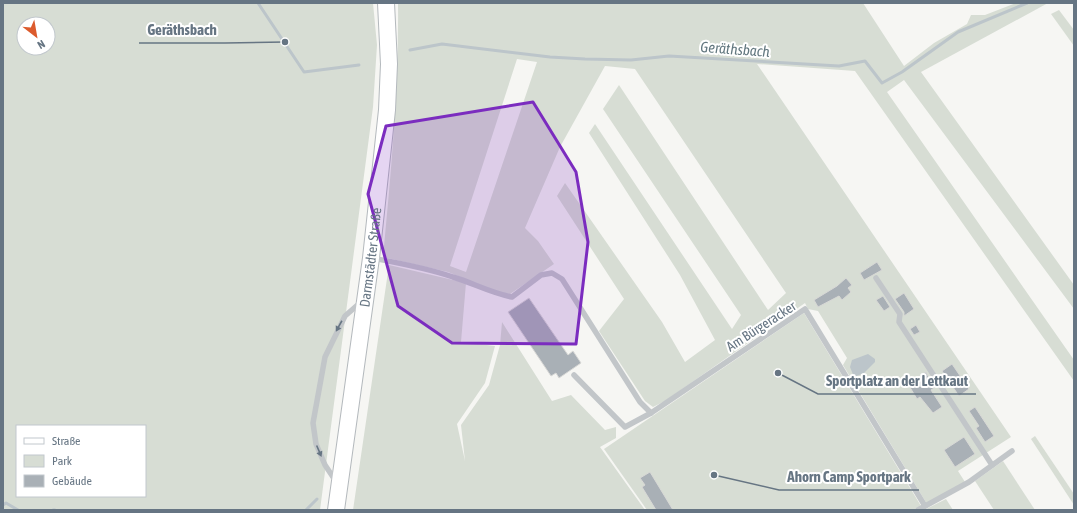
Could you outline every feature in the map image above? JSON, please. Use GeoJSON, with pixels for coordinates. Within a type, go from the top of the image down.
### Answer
{"type":"FeatureCollection","features":[{"type":"Feature","properties":{"kind":"main road","name":"Darmstädter Straße"},"geometry":{"type":"LineString","coordinates":[[336,510],[371,258],[387,110],[389,64],[386,3]]}},
{"type":"Feature","properties":{"kind":"lane"},"geometry":{"type":"LineString","coordinates":[[371,258],[445,274],[497,294],[512,296],[541,275],[552,274],[562,280],[640,402],[651,413],[625,427],[574,375]]}},
{"type":"Feature","properties":{"kind":"lane"},"geometry":{"type":"LineString","coordinates":[[876,278],[900,314],[898,322],[992,465]]}},
{"type":"Feature","properties":{"kind":"lane"},"geometry":{"type":"LineString","coordinates":[[339,487],[325,465],[316,444],[313,423],[324,357],[345,316],[365,298]]}},
{"type":"Feature","properties":{"kind":"lane","name":"Am Bürgeracker"},"geometry":{"type":"LineString","coordinates":[[651,413],[805,309],[925,506]]}},
{"type":"Feature","properties":{"kind":"lane"},"geometry":{"type":"LineString","coordinates":[[918,510],[969,482],[1012,451]]}},
{"type":"Feature","properties":{"kind":"highlighted area"},"geometry":{"type":"Polygon","coordinates":[[[533,102],[576,172],[588,242],[576,344],[452,343],[398,306],[368,194],[386,126],[533,102]]]}},
{"type":"Feature","properties":{"kind":"green space"},"geometry":{"type":"Polygon","coordinates":[[[3,3],[373,3],[377,45],[373,107],[320,510],[3,510],[3,3]]]}},
{"type":"Feature","properties":{"kind":"green space"},"geometry":{"type":"Polygon","coordinates":[[[398,3],[863,3],[904,66],[934,43],[967,24],[971,15],[985,15],[1016,3],[1048,3],[921,72],[1074,285],[1074,309],[904,80],[887,92],[1074,360],[1074,381],[855,71],[757,64],[1011,437],[958,471],[965,482],[927,504],[843,365],[847,358],[818,311],[808,309],[805,303],[665,401],[653,407],[645,401],[599,331],[624,299],[557,196],[565,183],[662,322],[685,362],[715,340],[680,275],[589,133],[595,124],[732,329],[741,315],[603,109],[619,85],[768,310],[786,293],[635,69],[605,66],[560,147],[525,228],[538,241],[554,264],[510,294],[498,292],[448,272],[383,257],[394,130],[398,3]],[[517,59],[450,266],[466,272],[537,62],[517,59]]]}},
{"type":"Feature","properties":{"kind":"green space"},"geometry":{"type":"Polygon","coordinates":[[[1059,10],[1074,30],[1074,46],[1051,14],[1059,10]]]}},
{"type":"Feature","properties":{"kind":"green space"},"geometry":{"type":"Polygon","coordinates":[[[389,265],[466,283],[461,342],[495,346],[485,383],[457,424],[465,461],[461,425],[489,385],[500,345],[502,322],[552,401],[571,395],[605,430],[616,427],[616,438],[600,447],[645,510],[353,510],[389,265]]]}},
{"type":"Feature","properties":{"kind":"green space"},"geometry":{"type":"Polygon","coordinates":[[[804,313],[921,506],[913,510],[647,510],[604,449],[804,313]]]}},
{"type":"Feature","properties":{"kind":"green space"},"geometry":{"type":"Polygon","coordinates":[[[1035,436],[1074,494],[1074,505],[1031,439],[1035,436]]]}},
{"type":"Feature","properties":{"kind":"green space"},"geometry":{"type":"Polygon","coordinates":[[[1003,461],[1035,510],[994,510],[975,481],[1003,461]]]}},
{"type":"Feature","properties":{"kind":"green space"},"geometry":{"type":"Polygon","coordinates":[[[946,499],[953,510],[924,510],[946,499]]]}},
{"type":"Feature","properties":{"kind":"shaded area"},"geometry":{"type":"Polygon","coordinates":[[[868,354],[875,359],[875,362],[864,373],[854,377],[850,367],[852,360],[868,354]]]}},
{"type":"Feature","properties":{"kind":"building"},"geometry":{"type":"Polygon","coordinates":[[[877,262],[882,270],[864,280],[860,273],[877,262]]]}},
{"type":"Feature","properties":{"kind":"building"},"geometry":{"type":"Polygon","coordinates":[[[846,278],[852,285],[848,288],[851,292],[842,300],[839,296],[818,307],[814,300],[837,286],[846,278]]]}},
{"type":"Feature","properties":{"kind":"building"},"geometry":{"type":"Polygon","coordinates":[[[904,293],[914,309],[904,316],[904,312],[895,299],[904,293]]]}},
{"type":"Feature","properties":{"kind":"building"},"geometry":{"type":"Polygon","coordinates":[[[883,296],[890,307],[884,311],[876,300],[883,296]]]}},
{"type":"Feature","properties":{"kind":"building"},"geometry":{"type":"Polygon","coordinates":[[[529,298],[568,355],[573,351],[581,363],[559,378],[556,373],[551,376],[508,312],[529,298]]]}},
{"type":"Feature","properties":{"kind":"building"},"geometry":{"type":"Polygon","coordinates":[[[916,325],[920,332],[914,335],[910,329],[916,325]]]}},
{"type":"Feature","properties":{"kind":"building"},"geometry":{"type":"Polygon","coordinates":[[[952,364],[969,389],[959,396],[942,371],[952,364]]]}},
{"type":"Feature","properties":{"kind":"building"},"geometry":{"type":"Polygon","coordinates":[[[926,372],[934,388],[931,390],[942,407],[933,413],[920,397],[917,399],[908,384],[926,372]]]}},
{"type":"Feature","properties":{"kind":"building"},"geometry":{"type":"Polygon","coordinates":[[[975,407],[994,436],[985,442],[976,428],[979,426],[969,411],[975,407]]]}},
{"type":"Feature","properties":{"kind":"building"},"geometry":{"type":"Polygon","coordinates":[[[964,437],[975,454],[955,467],[944,450],[964,437]]]}},
{"type":"Feature","properties":{"kind":"building"},"geometry":{"type":"Polygon","coordinates":[[[650,472],[673,510],[656,510],[642,487],[645,485],[640,478],[650,472]]]}},
{"type":"Feature","properties":{"kind":"waterway","name":"Geräthsbach"},"geometry":{"type":"LineString","coordinates":[[258,3],[304,72],[359,65]]}},
{"type":"Feature","properties":{"kind":"waterway","name":"Geräthsbach"},"geometry":{"type":"LineString","coordinates":[[410,50],[442,44],[550,57],[585,59],[631,60],[669,56],[839,66],[865,61],[882,83],[902,72],[958,32],[1027,3]]}},
{"type":"Feature","properties":{"kind":"waterway"},"geometry":{"type":"LineString","coordinates":[[306,510],[317,499]]}},
{"type":"Feature","properties":{"kind":"waterway"},"geometry":{"type":"LineString","coordinates":[[3,505],[6,503],[18,510]]}},
{"type":"Feature","properties":{"kind":"place","name":"Geräthsbach"},"geometry":{"type":"Point","coordinates":[285,42]}},
{"type":"Feature","properties":{"kind":"place","name":"Sportplatz an der Lettkaut"},"geometry":{"type":"Point","coordinates":[778,373]}},
{"type":"Feature","properties":{"kind":"place","name":"Ahorn Camp Sportpark"},"geometry":{"type":"Point","coordinates":[714,475]}}]}
